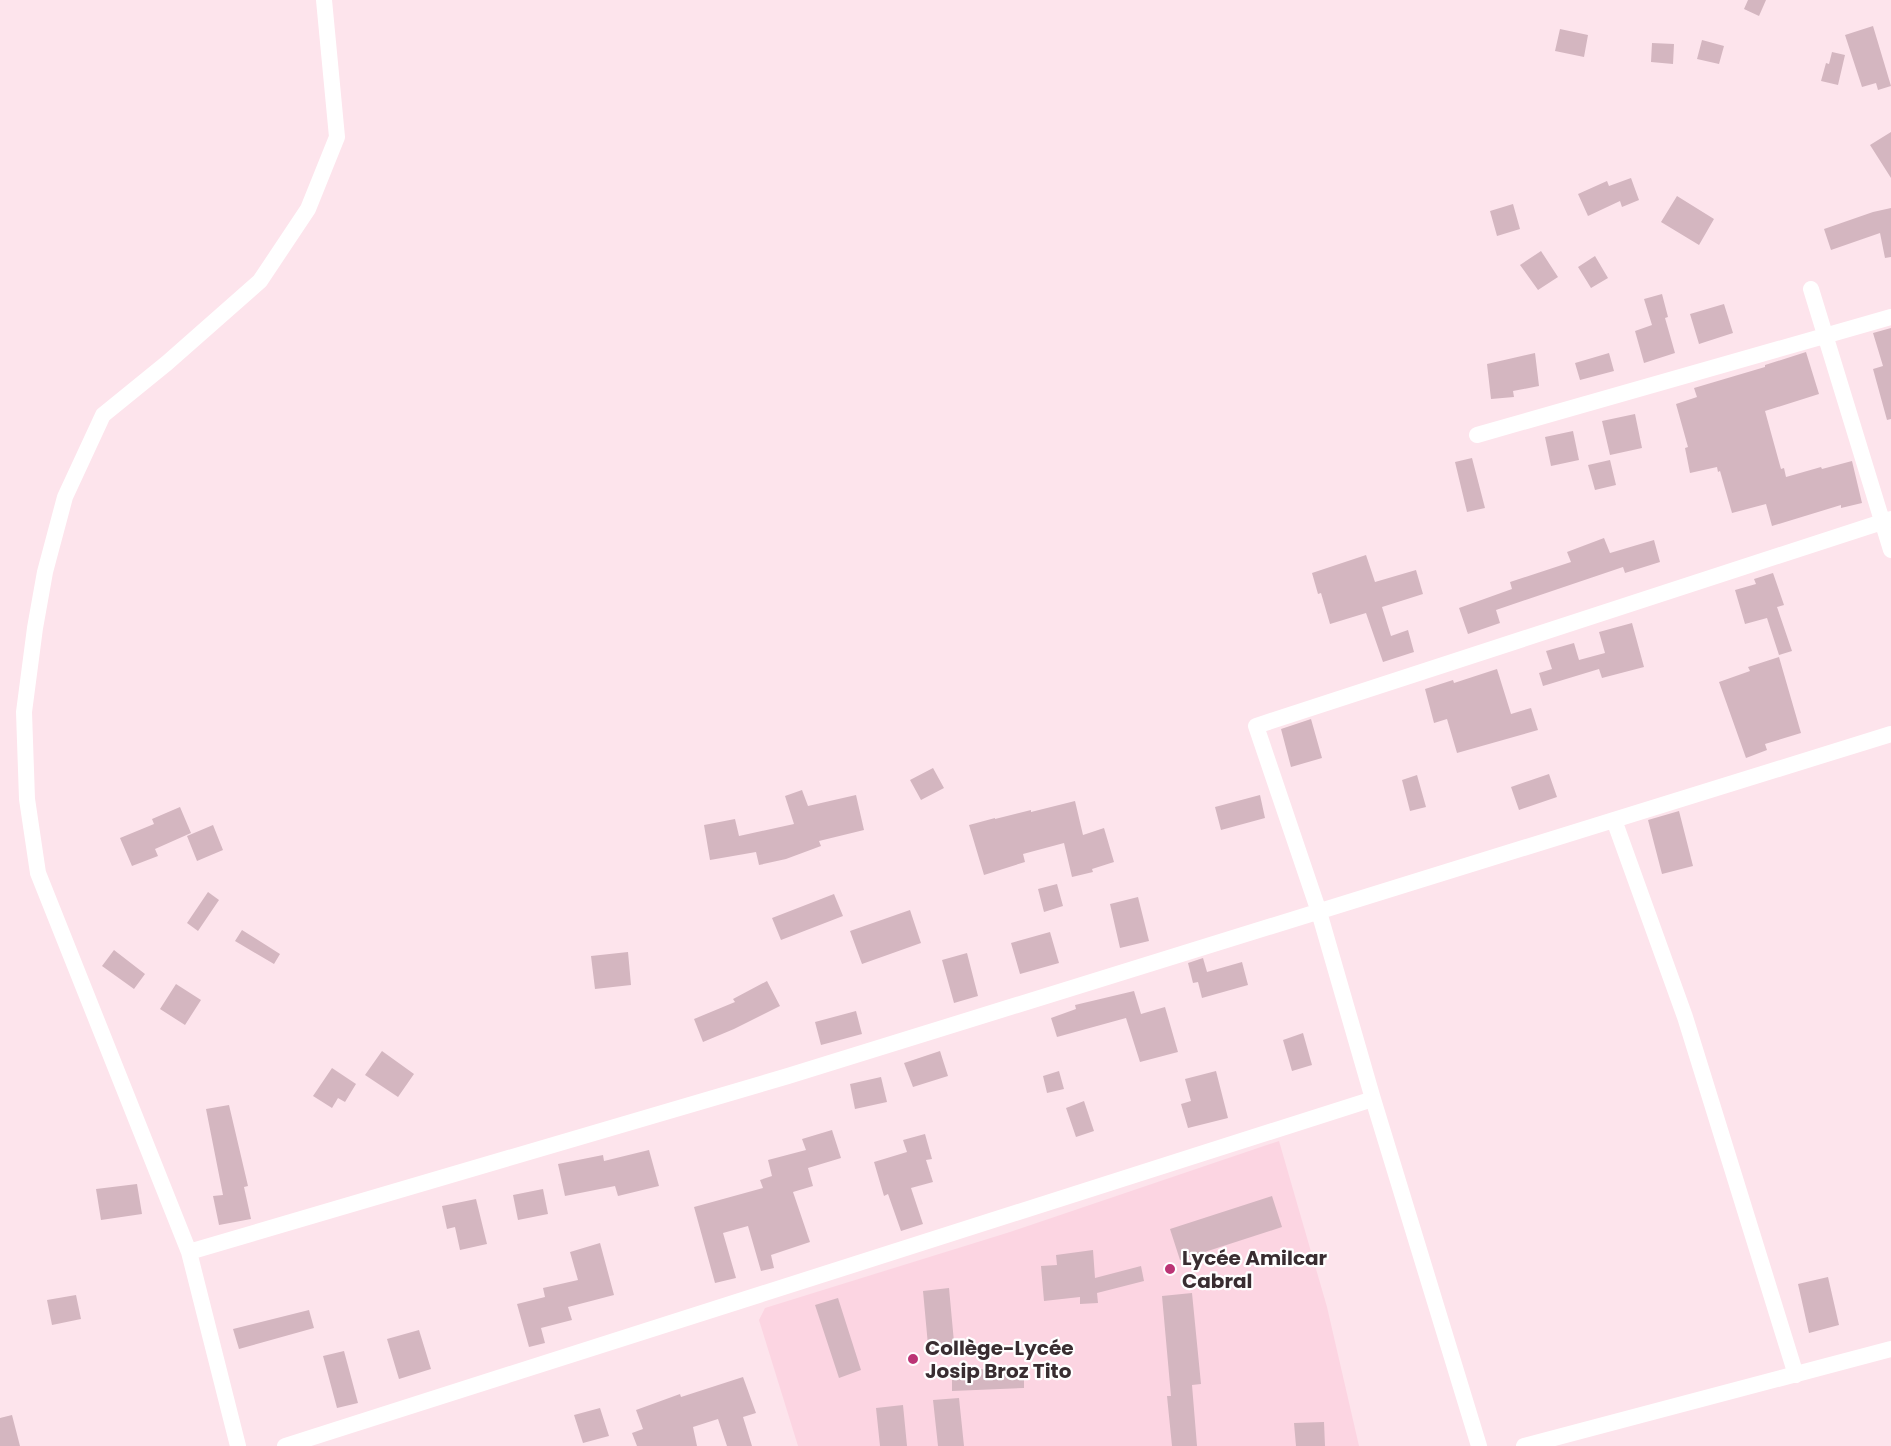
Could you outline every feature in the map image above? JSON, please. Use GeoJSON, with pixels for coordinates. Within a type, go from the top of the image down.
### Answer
{"type":"FeatureCollection","features":[{"type":"Feature","properties":{"kind":"street"},"geometry":{"type":"LineString","coordinates":[[237,1446],[189,1252],[38,873],[27,799],[24,712],[45,572],[65,497],[103,416],[260,281],[309,209],[337,137],[324,0]]}},
{"type":"Feature","properties":{"kind":"street"},"geometry":{"type":"LineString","coordinates":[[1811,289],[1886,520],[1891,550]]}},
{"type":"Feature","properties":{"kind":"street"},"geometry":{"type":"LineString","coordinates":[[1477,435],[1891,317]]}},
{"type":"Feature","properties":{"kind":"street"},"geometry":{"type":"LineString","coordinates":[[1479,1446],[1318,912],[1256,726],[1886,520]]}},
{"type":"Feature","properties":{"kind":"street"},"geometry":{"type":"LineString","coordinates":[[189,1252],[788,1076],[1891,734]]}},
{"type":"Feature","properties":{"kind":"street"},"geometry":{"type":"LineString","coordinates":[[1614,820],[1685,1017],[1796,1375]]}},
{"type":"Feature","properties":{"kind":"street"},"geometry":{"type":"LineString","coordinates":[[285,1446],[1373,1099]]}},
{"type":"Feature","properties":{"kind":"street"},"geometry":{"type":"LineString","coordinates":[[1524,1446],[1891,1349]]}},
{"type":"Feature","properties":{"kind":"shaded area"},"geometry":{"type":"Polygon","coordinates":[[[1279,1141],[1327,1307],[1359,1446],[798,1446],[759,1320],[765,1308],[1010,1232],[1279,1141]]]}},
{"type":"Feature","properties":{"kind":"building"},"geometry":{"type":"Polygon","coordinates":[[[1748,0],[1766,0],[1759,16],[1744,9],[1748,0]]]}},
{"type":"Feature","properties":{"kind":"building"},"geometry":{"type":"Polygon","coordinates":[[[1873,26],[1891,86],[1878,90],[1876,83],[1862,87],[1845,35],[1873,26]]]}},
{"type":"Feature","properties":{"kind":"building"},"geometry":{"type":"Polygon","coordinates":[[[1560,29],[1588,35],[1584,57],[1555,51],[1560,29]]]}},
{"type":"Feature","properties":{"kind":"building"},"geometry":{"type":"Polygon","coordinates":[[[1702,40],[1724,46],[1719,64],[1697,59],[1702,40]]]}},
{"type":"Feature","properties":{"kind":"building"},"geometry":{"type":"Polygon","coordinates":[[[1652,43],[1674,44],[1673,64],[1651,62],[1652,43]]]}},
{"type":"Feature","properties":{"kind":"building"},"geometry":{"type":"Polygon","coordinates":[[[1832,52],[1845,55],[1838,85],[1821,81],[1832,52]]]}},
{"type":"Feature","properties":{"kind":"building"},"geometry":{"type":"Polygon","coordinates":[[[1891,132],[1891,178],[1870,145],[1891,132]]]}},
{"type":"Feature","properties":{"kind":"building"},"geometry":{"type":"Polygon","coordinates":[[[1631,178],[1639,200],[1622,207],[1620,201],[1588,216],[1578,194],[1607,181],[1609,186],[1631,178]]]}},
{"type":"Feature","properties":{"kind":"building"},"geometry":{"type":"Polygon","coordinates":[[[1677,196],[1714,219],[1699,245],[1661,222],[1677,196]]]}},
{"type":"Feature","properties":{"kind":"building"},"geometry":{"type":"Polygon","coordinates":[[[1513,204],[1520,229],[1497,236],[1490,211],[1513,204]]]}},
{"type":"Feature","properties":{"kind":"building"},"geometry":{"type":"Polygon","coordinates":[[[1891,208],[1891,257],[1885,258],[1880,233],[1831,250],[1824,229],[1891,208]]]}},
{"type":"Feature","properties":{"kind":"building"},"geometry":{"type":"Polygon","coordinates":[[[1541,251],[1558,277],[1538,290],[1520,265],[1541,251]]]}},
{"type":"Feature","properties":{"kind":"building"},"geometry":{"type":"Polygon","coordinates":[[[1595,256],[1608,278],[1591,288],[1578,267],[1595,256]]]}},
{"type":"Feature","properties":{"kind":"building"},"geometry":{"type":"Polygon","coordinates":[[[1662,294],[1668,317],[1665,318],[1675,353],[1644,363],[1635,331],[1652,325],[1644,299],[1662,294]]]}},
{"type":"Feature","properties":{"kind":"building"},"geometry":{"type":"Polygon","coordinates":[[[1724,304],[1733,333],[1699,344],[1690,314],[1724,304]]]}},
{"type":"Feature","properties":{"kind":"building"},"geometry":{"type":"Polygon","coordinates":[[[1891,328],[1891,419],[1887,420],[1873,369],[1883,366],[1873,333],[1891,328]]]}},
{"type":"Feature","properties":{"kind":"building"},"geometry":{"type":"Polygon","coordinates":[[[1806,352],[1819,394],[1765,411],[1781,469],[1784,468],[1786,477],[1852,461],[1862,503],[1841,508],[1841,505],[1772,526],[1766,504],[1732,513],[1717,467],[1690,473],[1685,448],[1688,447],[1676,404],[1697,397],[1694,388],[1806,352]]]}},
{"type":"Feature","properties":{"kind":"building"},"geometry":{"type":"Polygon","coordinates":[[[1535,353],[1539,386],[1513,391],[1514,397],[1491,399],[1487,364],[1535,353]]]}},
{"type":"Feature","properties":{"kind":"building"},"geometry":{"type":"Polygon","coordinates":[[[1609,353],[1614,371],[1580,380],[1575,363],[1609,353]]]}},
{"type":"Feature","properties":{"kind":"building"},"geometry":{"type":"Polygon","coordinates":[[[1635,414],[1642,448],[1610,455],[1602,421],[1635,414]]]}},
{"type":"Feature","properties":{"kind":"building"},"geometry":{"type":"Polygon","coordinates":[[[1573,431],[1579,460],[1551,466],[1545,437],[1573,431]]]}},
{"type":"Feature","properties":{"kind":"building"},"geometry":{"type":"Polygon","coordinates":[[[1472,458],[1485,508],[1467,512],[1455,462],[1472,458]]]}},
{"type":"Feature","properties":{"kind":"building"},"geometry":{"type":"Polygon","coordinates":[[[1610,460],[1616,485],[1595,490],[1588,465],[1610,460]]]}},
{"type":"Feature","properties":{"kind":"building"},"geometry":{"type":"Polygon","coordinates":[[[1604,538],[1610,553],[1654,540],[1660,562],[1625,573],[1623,567],[1496,610],[1500,623],[1468,634],[1459,608],[1512,589],[1510,582],[1571,562],[1567,552],[1604,538]]]}},
{"type":"Feature","properties":{"kind":"building"},"geometry":{"type":"Polygon","coordinates":[[[1366,555],[1375,582],[1416,570],[1423,594],[1382,607],[1391,636],[1408,630],[1414,652],[1383,662],[1366,613],[1330,624],[1321,593],[1318,594],[1312,573],[1366,555]]]}},
{"type":"Feature","properties":{"kind":"building"},"geometry":{"type":"Polygon","coordinates":[[[1773,573],[1784,605],[1777,607],[1792,651],[1779,655],[1767,618],[1745,624],[1735,590],[1756,584],[1754,579],[1773,573]]]}},
{"type":"Feature","properties":{"kind":"building"},"geometry":{"type":"Polygon","coordinates":[[[1632,623],[1644,667],[1602,678],[1599,669],[1543,686],[1539,673],[1552,669],[1546,651],[1574,643],[1579,660],[1605,653],[1599,632],[1632,623]]]}},
{"type":"Feature","properties":{"kind":"building"},"geometry":{"type":"Polygon","coordinates":[[[1779,657],[1801,733],[1765,744],[1767,750],[1746,758],[1719,682],[1750,671],[1748,667],[1779,657]]]}},
{"type":"Feature","properties":{"kind":"building"},"geometry":{"type":"Polygon","coordinates":[[[1497,669],[1511,714],[1531,708],[1538,730],[1457,753],[1447,719],[1434,723],[1425,689],[1453,680],[1454,683],[1497,669]]]}},
{"type":"Feature","properties":{"kind":"building"},"geometry":{"type":"Polygon","coordinates":[[[1311,719],[1322,758],[1291,767],[1281,729],[1311,719]]]}},
{"type":"Feature","properties":{"kind":"building"},"geometry":{"type":"Polygon","coordinates":[[[933,768],[944,788],[921,800],[910,780],[933,768]]]}},
{"type":"Feature","properties":{"kind":"building"},"geometry":{"type":"Polygon","coordinates":[[[1549,774],[1557,797],[1519,810],[1511,787],[1549,774]]]}},
{"type":"Feature","properties":{"kind":"building"},"geometry":{"type":"Polygon","coordinates":[[[1417,775],[1426,807],[1410,811],[1402,780],[1417,775]]]}},
{"type":"Feature","properties":{"kind":"building"},"geometry":{"type":"Polygon","coordinates":[[[802,790],[808,806],[856,795],[864,830],[819,841],[821,846],[786,859],[759,865],[756,852],[710,860],[704,825],[735,819],[739,836],[794,824],[785,796],[802,790]]]}},
{"type":"Feature","properties":{"kind":"building"},"geometry":{"type":"Polygon","coordinates":[[[1260,795],[1265,818],[1221,830],[1215,807],[1260,795]]]}},
{"type":"Feature","properties":{"kind":"building"},"geometry":{"type":"Polygon","coordinates":[[[1075,801],[1083,835],[1104,828],[1114,862],[1092,869],[1093,872],[1072,877],[1064,843],[1023,854],[1025,862],[984,875],[969,825],[1075,801]]]}},
{"type":"Feature","properties":{"kind":"building"},"geometry":{"type":"Polygon","coordinates":[[[180,807],[191,833],[155,849],[158,856],[132,866],[120,838],[154,824],[152,819],[180,807]]]}},
{"type":"Feature","properties":{"kind":"building"},"geometry":{"type":"Polygon","coordinates":[[[1679,811],[1693,866],[1662,874],[1648,820],[1679,811]]]}},
{"type":"Feature","properties":{"kind":"building"},"geometry":{"type":"Polygon","coordinates":[[[213,825],[223,850],[197,861],[187,836],[213,825]]]}},
{"type":"Feature","properties":{"kind":"building"},"geometry":{"type":"Polygon","coordinates":[[[1057,884],[1063,906],[1044,912],[1038,889],[1057,884]]]}},
{"type":"Feature","properties":{"kind":"building"},"geometry":{"type":"Polygon","coordinates":[[[208,892],[219,900],[198,931],[187,923],[208,892]]]}},
{"type":"Feature","properties":{"kind":"building"},"geometry":{"type":"Polygon","coordinates":[[[834,894],[843,916],[781,940],[772,918],[834,894]]]}},
{"type":"Feature","properties":{"kind":"building"},"geometry":{"type":"Polygon","coordinates":[[[1138,897],[1149,941],[1120,948],[1110,904],[1138,897]]]}},
{"type":"Feature","properties":{"kind":"building"},"geometry":{"type":"Polygon","coordinates":[[[910,910],[921,943],[862,964],[850,931],[910,910]]]}},
{"type":"Feature","properties":{"kind":"building"},"geometry":{"type":"Polygon","coordinates":[[[242,930],[280,954],[274,964],[235,941],[242,930]]]}},
{"type":"Feature","properties":{"kind":"building"},"geometry":{"type":"Polygon","coordinates":[[[1050,932],[1059,963],[1020,974],[1011,943],[1050,932]]]}},
{"type":"Feature","properties":{"kind":"building"},"geometry":{"type":"Polygon","coordinates":[[[114,950],[145,974],[134,989],[102,966],[114,950]]]}},
{"type":"Feature","properties":{"kind":"building"},"geometry":{"type":"Polygon","coordinates":[[[628,952],[631,985],[595,989],[591,956],[628,952]]]}},
{"type":"Feature","properties":{"kind":"building"},"geometry":{"type":"Polygon","coordinates":[[[967,953],[978,996],[954,1003],[942,960],[967,953]]]}},
{"type":"Feature","properties":{"kind":"building"},"geometry":{"type":"Polygon","coordinates":[[[1203,958],[1207,972],[1242,962],[1248,985],[1202,998],[1198,982],[1193,983],[1188,963],[1203,958]]]}},
{"type":"Feature","properties":{"kind":"building"},"geometry":{"type":"Polygon","coordinates":[[[767,981],[780,1006],[703,1042],[694,1019],[735,1002],[733,999],[767,981]]]}},
{"type":"Feature","properties":{"kind":"building"},"geometry":{"type":"Polygon","coordinates":[[[176,984],[201,1000],[185,1025],[160,1009],[176,984]]]}},
{"type":"Feature","properties":{"kind":"building"},"geometry":{"type":"Polygon","coordinates":[[[1134,991],[1141,1014],[1165,1007],[1178,1052],[1140,1062],[1126,1018],[1057,1037],[1051,1018],[1076,1009],[1075,1005],[1134,991]]]}},
{"type":"Feature","properties":{"kind":"building"},"geometry":{"type":"Polygon","coordinates":[[[856,1011],[862,1034],[821,1045],[815,1022],[856,1011]]]}},
{"type":"Feature","properties":{"kind":"building"},"geometry":{"type":"Polygon","coordinates":[[[1303,1033],[1312,1065],[1292,1071],[1283,1040],[1303,1033]]]}},
{"type":"Feature","properties":{"kind":"building"},"geometry":{"type":"Polygon","coordinates":[[[382,1051],[414,1074],[398,1097],[365,1075],[382,1051]]]}},
{"type":"Feature","properties":{"kind":"building"},"geometry":{"type":"Polygon","coordinates":[[[940,1051],[948,1076],[913,1087],[904,1063],[940,1051]]]}},
{"type":"Feature","properties":{"kind":"building"},"geometry":{"type":"Polygon","coordinates":[[[332,1068],[356,1084],[345,1102],[338,1098],[332,1108],[313,1096],[332,1068]]]}},
{"type":"Feature","properties":{"kind":"building"},"geometry":{"type":"Polygon","coordinates":[[[1059,1071],[1064,1089],[1047,1093],[1043,1076],[1059,1071]]]}},
{"type":"Feature","properties":{"kind":"building"},"geometry":{"type":"Polygon","coordinates":[[[1216,1071],[1228,1118],[1188,1128],[1181,1104],[1191,1101],[1185,1079],[1216,1071]]]}},
{"type":"Feature","properties":{"kind":"building"},"geometry":{"type":"Polygon","coordinates":[[[881,1077],[887,1102],[855,1109],[850,1084],[881,1077]]]}},
{"type":"Feature","properties":{"kind":"building"},"geometry":{"type":"Polygon","coordinates":[[[1084,1101],[1094,1131],[1076,1137],[1066,1108],[1084,1101]]]}},
{"type":"Feature","properties":{"kind":"building"},"geometry":{"type":"Polygon","coordinates":[[[229,1105],[248,1186],[244,1187],[251,1219],[219,1225],[213,1196],[223,1195],[206,1109],[229,1105]]]}},
{"type":"Feature","properties":{"kind":"building"},"geometry":{"type":"Polygon","coordinates":[[[832,1130],[841,1158],[808,1168],[813,1186],[793,1192],[810,1242],[771,1255],[774,1268],[761,1271],[748,1226],[723,1233],[736,1278],[715,1283],[694,1207],[763,1188],[760,1180],[772,1176],[768,1160],[806,1150],[802,1139],[832,1130]]]}},
{"type":"Feature","properties":{"kind":"building"},"geometry":{"type":"Polygon","coordinates":[[[925,1134],[932,1159],[926,1160],[933,1182],[911,1188],[923,1224],[901,1231],[888,1194],[884,1196],[874,1162],[907,1152],[903,1140],[925,1134]]]}},
{"type":"Feature","properties":{"kind":"building"},"geometry":{"type":"Polygon","coordinates":[[[649,1150],[659,1186],[618,1196],[615,1186],[565,1196],[558,1164],[603,1155],[604,1161],[649,1150]]]}},
{"type":"Feature","properties":{"kind":"building"},"geometry":{"type":"Polygon","coordinates":[[[137,1184],[142,1214],[101,1220],[96,1189],[137,1184]]]}},
{"type":"Feature","properties":{"kind":"building"},"geometry":{"type":"Polygon","coordinates":[[[543,1189],[548,1214],[518,1220],[513,1195],[543,1189]]]}},
{"type":"Feature","properties":{"kind":"building"},"geometry":{"type":"Polygon","coordinates":[[[1272,1196],[1282,1227],[1180,1260],[1170,1229],[1272,1196]]]}},
{"type":"Feature","properties":{"kind":"building"},"geometry":{"type":"Polygon","coordinates":[[[476,1199],[487,1244],[460,1250],[455,1227],[447,1229],[442,1206],[476,1199]]]}},
{"type":"Feature","properties":{"kind":"building"},"geometry":{"type":"Polygon","coordinates":[[[600,1243],[614,1295],[568,1307],[572,1320],[541,1328],[545,1343],[529,1347],[517,1304],[545,1297],[543,1288],[578,1280],[570,1252],[600,1243]]]}},
{"type":"Feature","properties":{"kind":"building"},"geometry":{"type":"Polygon","coordinates":[[[1093,1250],[1095,1278],[1141,1266],[1144,1281],[1097,1293],[1098,1303],[1080,1304],[1080,1297],[1044,1301],[1041,1266],[1057,1265],[1056,1255],[1093,1250]]]}},
{"type":"Feature","properties":{"kind":"building"},"geometry":{"type":"Polygon","coordinates":[[[1828,1277],[1839,1325],[1809,1333],[1798,1284],[1828,1277]]]}},
{"type":"Feature","properties":{"kind":"building"},"geometry":{"type":"Polygon","coordinates":[[[949,1288],[955,1353],[929,1356],[923,1291],[949,1288]]]}},
{"type":"Feature","properties":{"kind":"building"},"geometry":{"type":"Polygon","coordinates":[[[1192,1293],[1201,1384],[1192,1385],[1197,1446],[1172,1446],[1167,1396],[1171,1396],[1162,1296],[1192,1293]]]}},
{"type":"Feature","properties":{"kind":"building"},"geometry":{"type":"Polygon","coordinates":[[[76,1295],[81,1319],[52,1325],[47,1300],[76,1295]]]}},
{"type":"Feature","properties":{"kind":"building"},"geometry":{"type":"Polygon","coordinates":[[[838,1298],[861,1370],[839,1378],[815,1305],[838,1298]]]}},
{"type":"Feature","properties":{"kind":"building"},"geometry":{"type":"Polygon","coordinates":[[[309,1310],[314,1328],[239,1349],[233,1329],[309,1310]]]}},
{"type":"Feature","properties":{"kind":"building"},"geometry":{"type":"Polygon","coordinates":[[[419,1330],[431,1369],[399,1379],[387,1339],[419,1330]]]}},
{"type":"Feature","properties":{"kind":"building"},"geometry":{"type":"Polygon","coordinates":[[[344,1351],[358,1403],[337,1408],[323,1356],[344,1351]]]}},
{"type":"Feature","properties":{"kind":"building"},"geometry":{"type":"Polygon","coordinates":[[[1024,1367],[1024,1388],[952,1391],[952,1371],[1024,1367]]]}},
{"type":"Feature","properties":{"kind":"building"},"geometry":{"type":"Polygon","coordinates":[[[743,1377],[756,1413],[743,1417],[752,1446],[727,1446],[718,1419],[693,1427],[697,1446],[637,1446],[632,1433],[643,1429],[636,1410],[680,1394],[681,1397],[743,1377]]]}},
{"type":"Feature","properties":{"kind":"building"},"geometry":{"type":"Polygon","coordinates":[[[959,1398],[964,1446],[938,1446],[933,1400],[959,1398]]]}},
{"type":"Feature","properties":{"kind":"building"},"geometry":{"type":"Polygon","coordinates":[[[903,1405],[907,1446],[880,1446],[876,1408],[903,1405]]]}},
{"type":"Feature","properties":{"kind":"building"},"geometry":{"type":"Polygon","coordinates":[[[600,1408],[609,1436],[583,1443],[574,1415],[600,1408]]]}},
{"type":"Feature","properties":{"kind":"building"},"geometry":{"type":"Polygon","coordinates":[[[12,1415],[20,1446],[0,1446],[0,1418],[12,1415]]]}},
{"type":"Feature","properties":{"kind":"building"},"geometry":{"type":"Polygon","coordinates":[[[1324,1422],[1325,1446],[1296,1446],[1294,1423],[1324,1422]]]}},
{"type":"Feature","properties":{"kind":"place","name":"Lycée Amilcar Cabral"},"geometry":{"type":"Point","coordinates":[1170,1269]}},
{"type":"Feature","properties":{"kind":"place","name":"Collège-Lycée Josip Broz Tito"},"geometry":{"type":"Point","coordinates":[913,1359]}}]}
